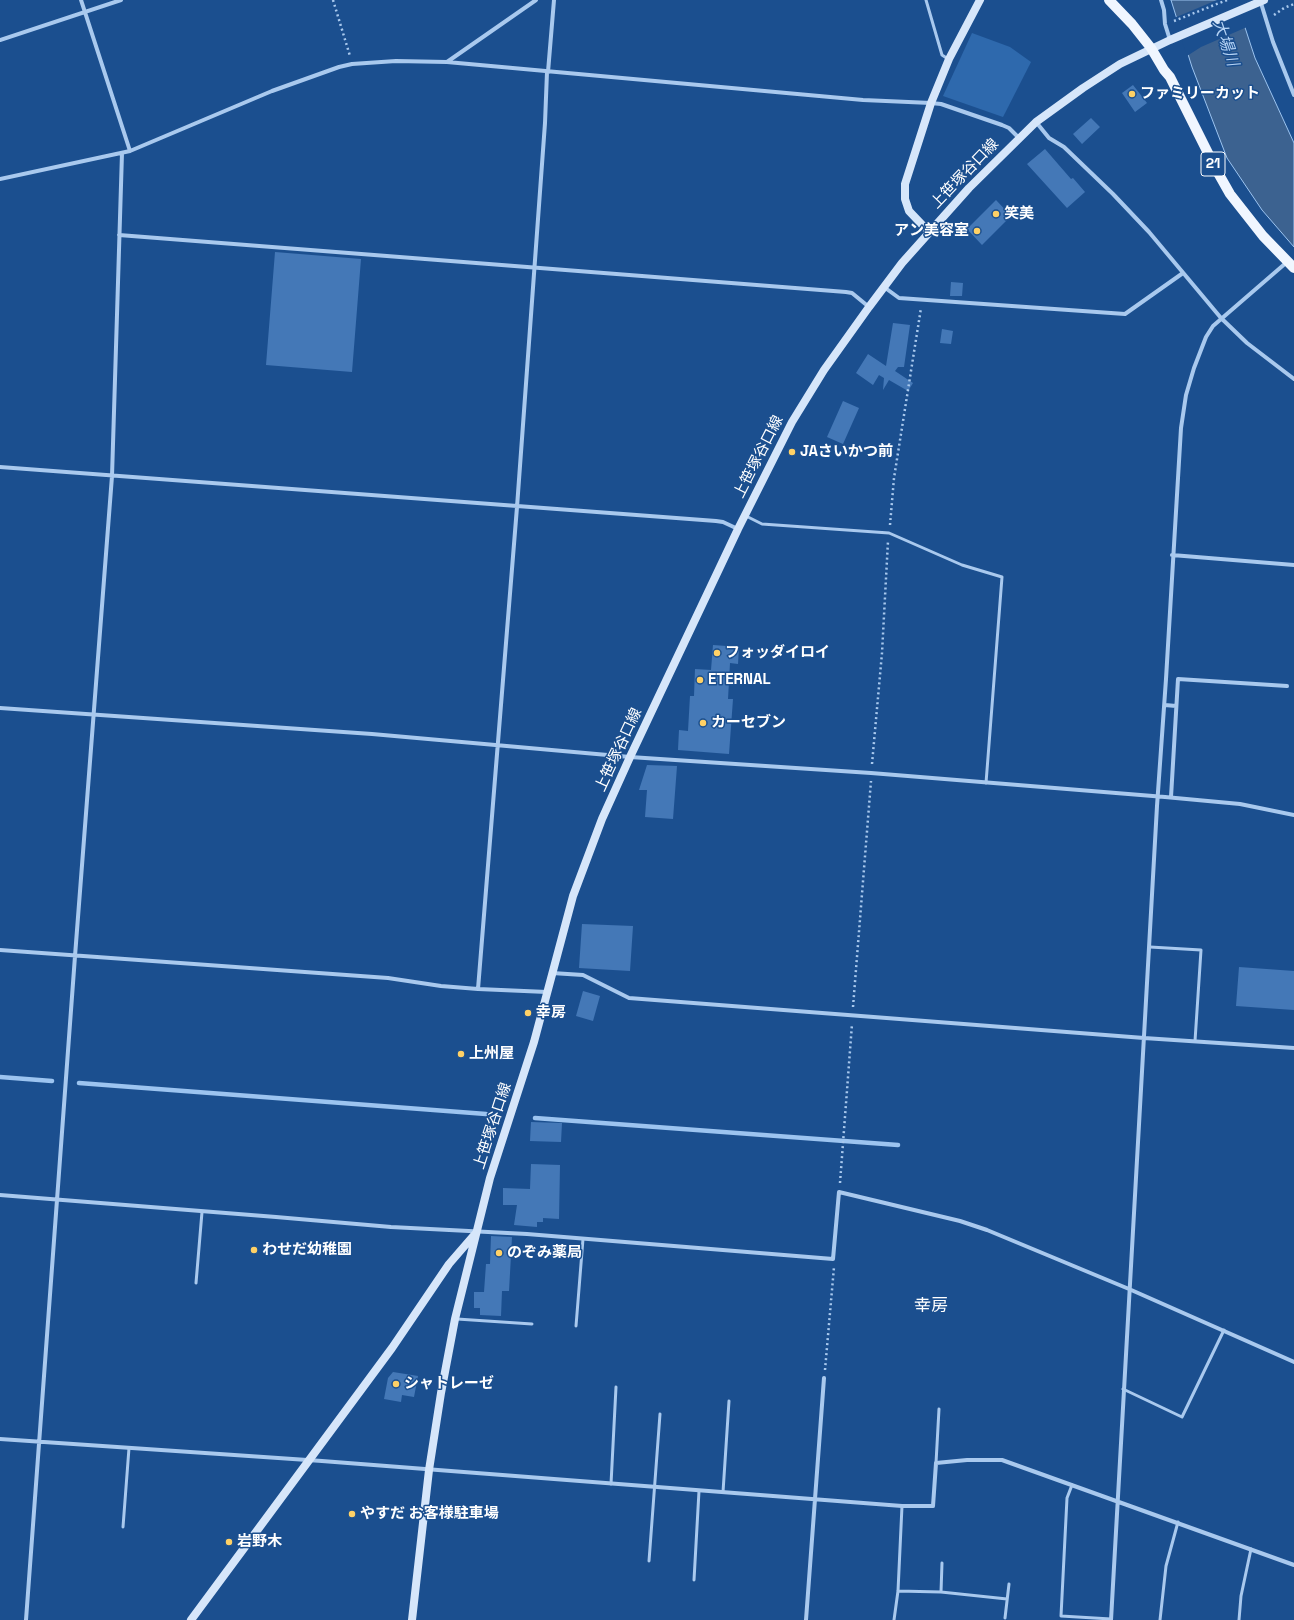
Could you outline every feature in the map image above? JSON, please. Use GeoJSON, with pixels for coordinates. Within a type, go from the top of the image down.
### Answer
{"type":"FeatureCollection","features":[{"type":"Feature","properties":{"kind":"main road"},"geometry":{"type":"LineString","coordinates":[[929,232],[909,211],[905,200],[905,184],[931,103],[949,59],[980,0]]}},
{"type":"Feature","properties":{"kind":"main road","name":"21"},"geometry":{"type":"LineString","coordinates":[[1109,0],[1152,48],[1173,83],[1230,194],[1263,236],[1291,265]]}},
{"type":"Feature","properties":{"kind":"main road","name":"上笹塚谷口線"},"geometry":{"type":"LineString","coordinates":[[412,1620],[429,1470],[441,1393],[455,1319],[490,1178],[523,1079],[573,896],[602,819],[630,757],[738,529],[792,422],[824,370],[884,287],[929,232],[969,188],[1036,122],[1083,88],[1120,64],[1178,36],[1259,2]]}},
{"type":"Feature","properties":{"kind":"main road"},"geometry":{"type":"LineString","coordinates":[[192,1620],[392,1348],[449,1264],[477,1231]]}},
{"type":"Feature","properties":{"kind":"street"},"geometry":{"type":"LineString","coordinates":[[81,0],[130,151]]}},
{"type":"Feature","properties":{"kind":"street"},"geometry":{"type":"LineString","coordinates":[[0,40],[121,0]]}},
{"type":"Feature","properties":{"kind":"street"},"geometry":{"type":"LineString","coordinates":[[446,62],[536,0]]}},
{"type":"Feature","properties":{"kind":"street"},"geometry":{"type":"LineString","coordinates":[[478,989],[517,506],[554,0]]}},
{"type":"Feature","properties":{"kind":"street"},"geometry":{"type":"LineString","coordinates":[[1161,0],[1170,40]]}},
{"type":"Feature","properties":{"kind":"street"},"geometry":{"type":"LineString","coordinates":[[1259,2],[1294,95]]}},
{"type":"Feature","properties":{"kind":"street"},"geometry":{"type":"LineString","coordinates":[[0,179],[130,151],[272,91],[352,64],[396,61],[446,62],[863,100],[941,104],[1009,128],[1019,138]]}},
{"type":"Feature","properties":{"kind":"street"},"geometry":{"type":"LineString","coordinates":[[1036,122],[1049,138],[1064,147],[1113,194],[1149,232],[1221,318],[1247,342],[1294,379]]}},
{"type":"Feature","properties":{"kind":"street"},"geometry":{"type":"LineString","coordinates":[[26,1620],[40,1442],[56,1200],[112,476],[122,153]]}},
{"type":"Feature","properties":{"kind":"street"},"geometry":{"type":"LineString","coordinates":[[119,235],[852,293],[869,307]]}},
{"type":"Feature","properties":{"kind":"street"},"geometry":{"type":"LineString","coordinates":[[1111,1619],[1158,796],[1165,705],[1172,555],[1181,428],[1186,395],[1194,368],[1206,338],[1213,326],[1221,318],[1291,265]]}},
{"type":"Feature","properties":{"kind":"street"},"geometry":{"type":"LineString","coordinates":[[884,287],[899,298],[1125,314],[1183,273]]}},
{"type":"Feature","properties":{"kind":"street"},"geometry":{"type":"LineString","coordinates":[[0,467],[716,521],[723,522],[738,529]]}},
{"type":"Feature","properties":{"kind":"street"},"geometry":{"type":"LineString","coordinates":[[1172,555],[1294,565]]}},
{"type":"Feature","properties":{"kind":"street"},"geometry":{"type":"LineString","coordinates":[[1171,797],[1178,679],[1287,686]]}},
{"type":"Feature","properties":{"kind":"street"},"geometry":{"type":"LineString","coordinates":[[1165,705],[1176,706]]}},
{"type":"Feature","properties":{"kind":"street"},"geometry":{"type":"LineString","coordinates":[[0,708],[364,734],[630,757],[871,773],[1171,797],[1240,804],[1294,815]]}},
{"type":"Feature","properties":{"kind":"street"},"geometry":{"type":"LineString","coordinates":[[0,950],[388,978],[441,986],[478,989],[547,992]]}},
{"type":"Feature","properties":{"kind":"street"},"geometry":{"type":"LineString","coordinates":[[552,972],[583,974],[629,998],[1144,1038],[1195,1040],[1294,1048]]}},
{"type":"Feature","properties":{"kind":"street"},"geometry":{"type":"LineString","coordinates":[[0,1195],[391,1227],[477,1231],[832,1259],[839,1192],[897,1204],[987,1230],[1129,1289],[1294,1362]]}},
{"type":"Feature","properties":{"kind":"street"},"geometry":{"type":"LineString","coordinates":[[806,1620],[824,1378]]}},
{"type":"Feature","properties":{"kind":"street"},"geometry":{"type":"LineString","coordinates":[[0,1439],[902,1506],[933,1506],[936,1463],[973,1460],[1002,1460],[1178,1522],[1294,1565]]}},
{"type":"Feature","properties":{"kind":"lane"},"geometry":{"type":"LineString","coordinates":[[926,0],[942,55],[949,59]]}},
{"type":"Feature","properties":{"kind":"lane"},"geometry":{"type":"LineString","coordinates":[[745,515],[762,524],[889,534],[962,565],[1002,577],[986,783]]}},
{"type":"Feature","properties":{"kind":"lane"},"geometry":{"type":"LineString","coordinates":[[1150,947],[1201,950],[1195,1040]]}},
{"type":"Feature","properties":{"kind":"lane"},"geometry":{"type":"LineString","coordinates":[[196,1283],[202,1212]]}},
{"type":"Feature","properties":{"kind":"lane"},"geometry":{"type":"LineString","coordinates":[[576,1326],[582,1239]]}},
{"type":"Feature","properties":{"kind":"lane"},"geometry":{"type":"LineString","coordinates":[[455,1319],[532,1324]]}},
{"type":"Feature","properties":{"kind":"lane"},"geometry":{"type":"LineString","coordinates":[[1123,1389],[1182,1417],[1224,1330]]}},
{"type":"Feature","properties":{"kind":"lane"},"geometry":{"type":"LineString","coordinates":[[611,1484],[616,1387]]}},
{"type":"Feature","properties":{"kind":"lane"},"geometry":{"type":"LineString","coordinates":[[723,1492],[729,1402]]}},
{"type":"Feature","properties":{"kind":"lane"},"geometry":{"type":"LineString","coordinates":[[936,1463],[939,1409]]}},
{"type":"Feature","properties":{"kind":"lane"},"geometry":{"type":"LineString","coordinates":[[649,1561],[656,1487],[660,1414]]}},
{"type":"Feature","properties":{"kind":"lane"},"geometry":{"type":"LineString","coordinates":[[123,1527],[129,1448]]}},
{"type":"Feature","properties":{"kind":"lane"},"geometry":{"type":"LineString","coordinates":[[1072,1485],[1067,1498],[1061,1616],[1111,1619]]}},
{"type":"Feature","properties":{"kind":"lane"},"geometry":{"type":"LineString","coordinates":[[694,1580],[699,1491]]}},
{"type":"Feature","properties":{"kind":"lane"},"geometry":{"type":"LineString","coordinates":[[894,1620],[898,1591],[902,1506]]}},
{"type":"Feature","properties":{"kind":"lane"},"geometry":{"type":"LineString","coordinates":[[1160,1620],[1166,1566],[1178,1522]]}},
{"type":"Feature","properties":{"kind":"lane"},"geometry":{"type":"LineString","coordinates":[[1239,1620],[1241,1596],[1251,1549]]}},
{"type":"Feature","properties":{"kind":"lane"},"geometry":{"type":"LineString","coordinates":[[941,1592],[942,1563]]}},
{"type":"Feature","properties":{"kind":"lane"},"geometry":{"type":"LineString","coordinates":[[1005,1618],[1009,1584]]}},
{"type":"Feature","properties":{"kind":"lane"},"geometry":{"type":"LineString","coordinates":[[898,1591],[941,1592],[1007,1600]]}},
{"type":"Feature","properties":{"kind":"path"},"geometry":{"type":"LineString","coordinates":[[333,0],[352,64]]}},
{"type":"Feature","properties":{"kind":"path"},"geometry":{"type":"LineString","coordinates":[[1170,23],[1227,0]]}},
{"type":"Feature","properties":{"kind":"path"},"geometry":{"type":"LineString","coordinates":[[1274,15],[1284,8],[1294,4]]}},
{"type":"Feature","properties":{"kind":"path"},"geometry":{"type":"LineString","coordinates":[[839,1192],[871,773],[882,653],[894,478],[922,300]]}},
{"type":"Feature","properties":{"kind":"path"},"geometry":{"type":"LineString","coordinates":[[824,1378],[834,1265],[832,1259]]}},
{"type":"Feature","properties":{"kind":"shaded area"},"geometry":{"type":"Polygon","coordinates":[[[972,33],[1010,47],[1031,62],[1003,117],[943,96],[972,33]]]}},
{"type":"Feature","properties":{"kind":"water","name":"大場川"},"geometry":{"type":"Polygon","coordinates":[[[1171,0],[1236,0],[1255,58],[1294,143],[1294,247],[1262,210],[1227,158],[1192,67],[1171,0]]]}},
{"type":"Feature","properties":{"kind":"pier"},"geometry":{"type":"Polygon","coordinates":[[[1217,0],[1239,0],[1247,27],[1201,47],[1187,56],[1174,18],[1217,0]]]}},
{"type":"Feature","properties":{"kind":"building"},"geometry":{"type":"Polygon","coordinates":[[[1133,85],[1147,103],[1135,112],[1122,93],[1133,85]]]}},
{"type":"Feature","properties":{"kind":"building"},"geometry":{"type":"Polygon","coordinates":[[[1091,118],[1100,127],[1082,144],[1073,134],[1091,118]]]}},
{"type":"Feature","properties":{"kind":"building"},"geometry":{"type":"Polygon","coordinates":[[[1045,149],[1071,179],[1073,178],[1085,192],[1067,208],[1027,164],[1045,149]]]}},
{"type":"Feature","properties":{"kind":"building"},"geometry":{"type":"Polygon","coordinates":[[[996,200],[1011,216],[982,245],[967,229],[996,200]]]}},
{"type":"Feature","properties":{"kind":"building"},"geometry":{"type":"Polygon","coordinates":[[[275,252],[361,259],[352,372],[266,365],[275,252]]]}},
{"type":"Feature","properties":{"kind":"building"},"geometry":{"type":"Polygon","coordinates":[[[951,282],[963,283],[962,296],[950,296],[951,282]]]}},
{"type":"Feature","properties":{"kind":"building"},"geometry":{"type":"Polygon","coordinates":[[[893,323],[910,325],[904,367],[898,367],[895,371],[913,383],[908,391],[889,380],[883,390],[884,378],[879,375],[873,385],[856,373],[868,354],[886,366],[893,323]]]}},
{"type":"Feature","properties":{"kind":"building"},"geometry":{"type":"Polygon","coordinates":[[[942,329],[953,331],[951,344],[940,343],[942,329]]]}},
{"type":"Feature","properties":{"kind":"building"},"geometry":{"type":"Polygon","coordinates":[[[843,401],[859,408],[843,444],[827,437],[843,401]]]}},
{"type":"Feature","properties":{"kind":"building"},"geometry":{"type":"Polygon","coordinates":[[[713,645],[739,647],[738,664],[730,663],[728,699],[733,699],[729,754],[678,750],[679,730],[688,731],[690,696],[694,696],[695,669],[711,670],[713,645]]]}},
{"type":"Feature","properties":{"kind":"building"},"geometry":{"type":"Polygon","coordinates":[[[647,765],[677,766],[673,819],[645,817],[647,790],[639,790],[647,765]]]}},
{"type":"Feature","properties":{"kind":"building"},"geometry":{"type":"Polygon","coordinates":[[[582,924],[633,926],[630,971],[579,968],[582,924]]]}},
{"type":"Feature","properties":{"kind":"building"},"geometry":{"type":"Polygon","coordinates":[[[1239,967],[1294,971],[1294,1010],[1236,1006],[1239,967]]]}},
{"type":"Feature","properties":{"kind":"building"},"geometry":{"type":"Polygon","coordinates":[[[583,991],[600,996],[593,1021],[576,1016],[583,991]]]}},
{"type":"Feature","properties":{"kind":"building"},"geometry":{"type":"Polygon","coordinates":[[[531,1122],[562,1123],[561,1142],[530,1141],[531,1122]]]}},
{"type":"Feature","properties":{"kind":"building"},"geometry":{"type":"Polygon","coordinates":[[[531,1164],[560,1165],[559,1219],[543,1218],[543,1222],[537,1222],[537,1227],[514,1225],[517,1205],[503,1205],[503,1188],[530,1189],[531,1164]]]}},
{"type":"Feature","properties":{"kind":"building"},"geometry":{"type":"Polygon","coordinates":[[[491,1236],[512,1237],[509,1291],[502,1291],[501,1316],[480,1315],[480,1308],[474,1308],[474,1292],[484,1292],[486,1264],[490,1264],[491,1236]]]}},
{"type":"Feature","properties":{"kind":"building"},"geometry":{"type":"Polygon","coordinates":[[[393,1372],[418,1376],[414,1397],[402,1395],[401,1402],[384,1399],[388,1378],[393,1372]]]}},
{"type":"Feature","properties":{"kind":"waterway"},"geometry":{"type":"LineString","coordinates":[[0,1077],[52,1081]]}},
{"type":"Feature","properties":{"kind":"waterway"},"geometry":{"type":"LineString","coordinates":[[79,1083],[486,1114]]}},
{"type":"Feature","properties":{"kind":"waterway"},"geometry":{"type":"LineString","coordinates":[[535,1118],[898,1145]]}},
{"type":"Feature","properties":{"kind":"place","name":"ファミリーカット"},"geometry":{"type":"Point","coordinates":[1132,94]}},
{"type":"Feature","properties":{"kind":"place","name":"笑美"},"geometry":{"type":"Point","coordinates":[996,214]}},
{"type":"Feature","properties":{"kind":"place","name":"アン美容室"},"geometry":{"type":"Point","coordinates":[977,231]}},
{"type":"Feature","properties":{"kind":"place","name":"JAさいかつ前"},"geometry":{"type":"Point","coordinates":[792,452]}},
{"type":"Feature","properties":{"kind":"place","name":"フォッダイロイ"},"geometry":{"type":"Point","coordinates":[717,653]}},
{"type":"Feature","properties":{"kind":"place","name":"ETERNAL"},"geometry":{"type":"Point","coordinates":[700,680]}},
{"type":"Feature","properties":{"kind":"place","name":"カーセブン"},"geometry":{"type":"Point","coordinates":[703,723]}},
{"type":"Feature","properties":{"kind":"place","name":"幸房"},"geometry":{"type":"Point","coordinates":[528,1013]}},
{"type":"Feature","properties":{"kind":"place","name":"上州屋"},"geometry":{"type":"Point","coordinates":[461,1054]}},
{"type":"Feature","properties":{"kind":"place","name":"わせだ幼稚園"},"geometry":{"type":"Point","coordinates":[254,1250]}},
{"type":"Feature","properties":{"kind":"place","name":"のぞみ薬局"},"geometry":{"type":"Point","coordinates":[499,1253]}},
{"type":"Feature","properties":{"kind":"place","name":"シャトレーゼ"},"geometry":{"type":"Point","coordinates":[396,1384]}},
{"type":"Feature","properties":{"kind":"place","name":"やすだ お客様駐車場"},"geometry":{"type":"Point","coordinates":[352,1514]}},
{"type":"Feature","properties":{"kind":"place","name":"岩野木"},"geometry":{"type":"Point","coordinates":[229,1542]}},
{"type":"Feature","properties":{"kind":"district","name":"幸房"},"geometry":{"type":"Point","coordinates":[931,1306]}}]}
